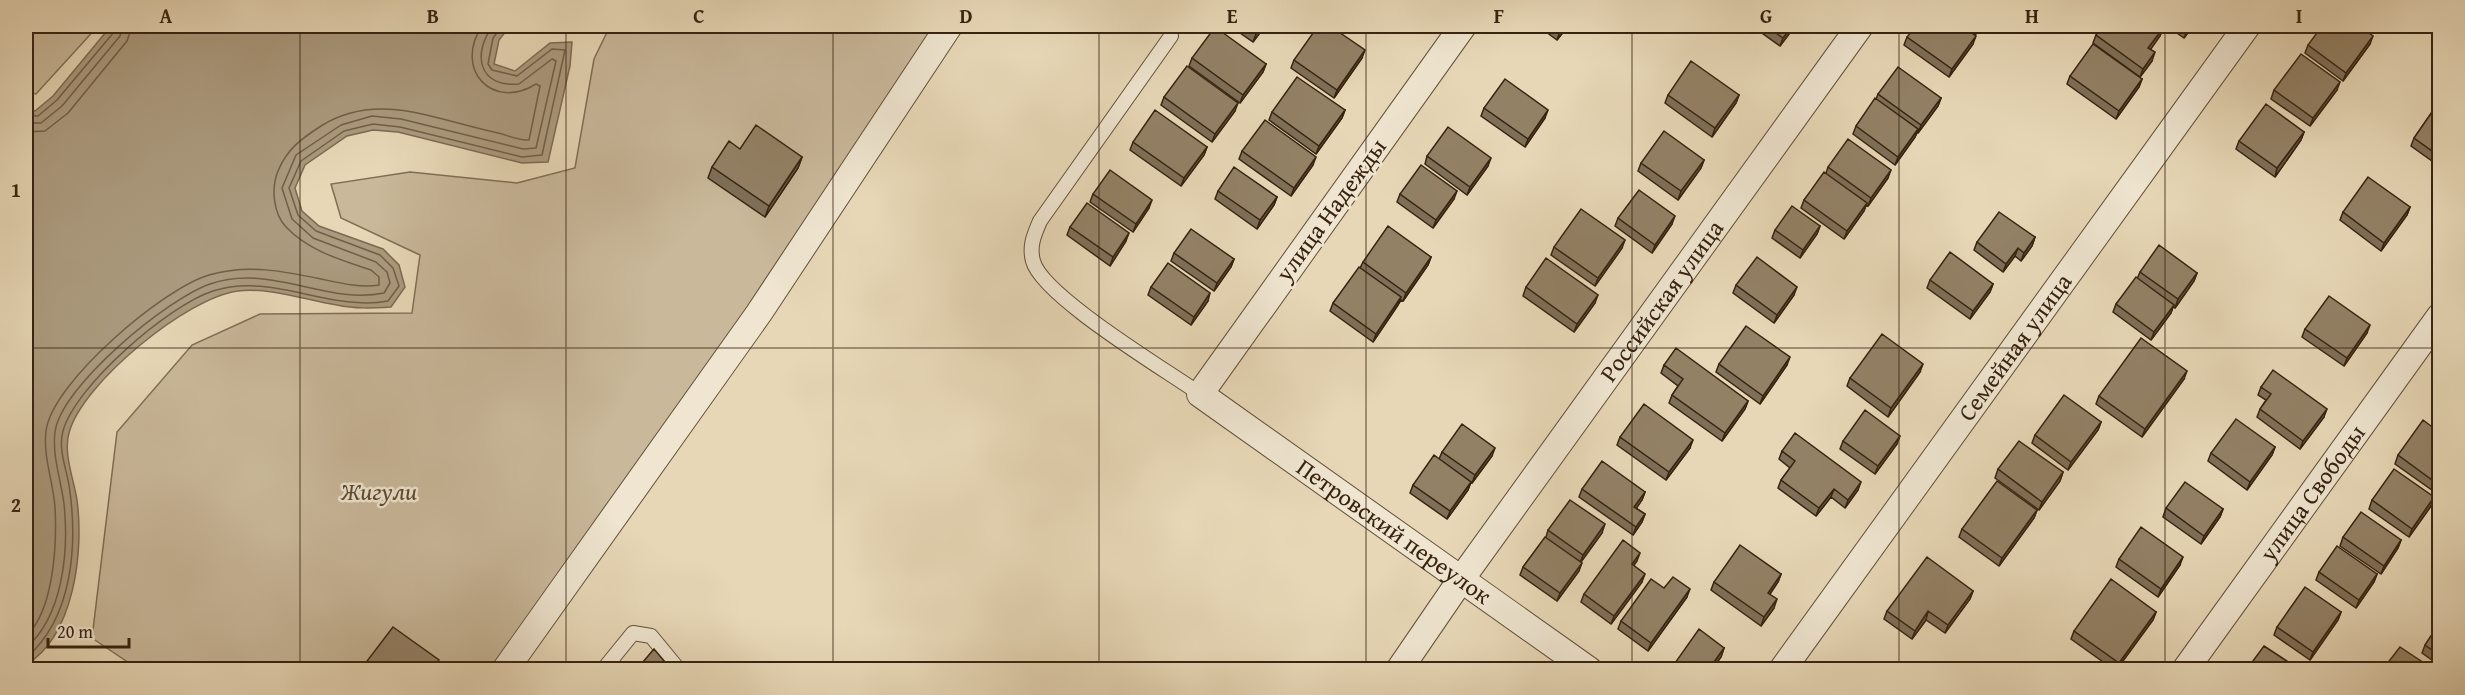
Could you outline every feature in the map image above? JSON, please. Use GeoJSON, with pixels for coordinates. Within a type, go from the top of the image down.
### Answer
{"type":"FeatureCollection","features":[{"type":"Feature","properties":{"kind":"street"},"geometry":{"type":"LineString","coordinates":[[505,669],[759,313],[949,26]]}},
{"type":"Feature","properties":{"kind":"street","name":"улица Надежды"},"geometry":{"type":"LineString","coordinates":[[1200,394],[1463,26]]}},
{"type":"Feature","properties":{"kind":"street","name":"Российская улица"},"geometry":{"type":"LineString","coordinates":[[1399,669],[1462,578],[1860,26]]}},
{"type":"Feature","properties":{"kind":"street","name":"Семейная улица"},"geometry":{"type":"LineString","coordinates":[[1782,669],[2247,26]]}},
{"type":"Feature","properties":{"kind":"street","name":"улица Свободы"},"geometry":{"type":"LineString","coordinates":[[2185,669],[2439,316]]}},
{"type":"Feature","properties":{"kind":"street","name":"Петровский переулок"},"geometry":{"type":"LineString","coordinates":[[1200,394],[1589,669]]}},
{"type":"Feature","properties":{"kind":"lane"},"geometry":{"type":"LineString","coordinates":[[1171,36],[1040,222],[1031,242],[1033,262],[1042,279],[1064,299],[1200,394]]}},
{"type":"Feature","properties":{"kind":"lane"},"geometry":{"type":"LineString","coordinates":[[603,669],[633,633],[651,636],[680,669]]}},
{"type":"Feature","properties":{"kind":"green space"},"geometry":{"type":"Polygon","coordinates":[[[26,26],[98,26],[36,94],[26,92],[26,26]]]}},
{"type":"Feature","properties":{"kind":"green space","name":"Жигули"},"geometry":{"type":"Polygon","coordinates":[[[610,26],[960,26],[516,669],[138,669],[92,638],[117,432],[192,345],[260,314],[412,313],[420,255],[341,218],[331,184],[410,172],[517,183],[575,168],[594,59],[610,26]]]}},
{"type":"Feature","properties":{"kind":"water"},"geometry":{"type":"Polygon","coordinates":[[[111,26],[510,26],[499,40],[494,64],[515,71],[550,43],[572,42],[570,66],[548,162],[522,163],[398,132],[373,130],[347,136],[305,165],[295,188],[302,211],[319,226],[383,249],[399,265],[405,287],[391,307],[350,307],[262,291],[238,291],[217,297],[166,325],[115,368],[94,391],[78,413],[67,441],[79,521],[77,567],[72,591],[65,614],[55,634],[42,652],[26,665],[26,109],[35,111],[53,96],[111,26]]]}},
{"type":"Feature","properties":{"kind":"building"},"geometry":{"type":"Polygon","coordinates":[[[1244,26],[1262,26],[1256,34],[1244,26]]]}},
{"type":"Feature","properties":{"kind":"building"},"geometry":{"type":"Polygon","coordinates":[[[1318,26],[1330,26],[1365,50],[1337,90],[1294,60],[1318,26]]]}},
{"type":"Feature","properties":{"kind":"building"},"geometry":{"type":"Polygon","coordinates":[[[1552,26],[1565,26],[1560,31],[1552,26]]]}},
{"type":"Feature","properties":{"kind":"building"},"geometry":{"type":"Polygon","coordinates":[[[1766,26],[1792,26],[1783,38],[1766,26]]]}},
{"type":"Feature","properties":{"kind":"building"},"geometry":{"type":"Polygon","coordinates":[[[1916,26],[1961,26],[1976,36],[1952,69],[1907,37],[1916,26]]]}},
{"type":"Feature","properties":{"kind":"building"},"geometry":{"type":"Polygon","coordinates":[[[2103,26],[2160,26],[2163,28],[2148,48],[2155,52],[2143,69],[2096,35],[2103,26]]]}},
{"type":"Feature","properties":{"kind":"building"},"geometry":{"type":"Polygon","coordinates":[[[2322,26],[2359,26],[2373,36],[2346,73],[2308,45],[2322,26]]]}},
{"type":"Feature","properties":{"kind":"building"},"geometry":{"type":"Polygon","coordinates":[[[1215,27],[1266,64],[1243,95],[1192,58],[1215,27]]]}},
{"type":"Feature","properties":{"kind":"building"},"geometry":{"type":"Polygon","coordinates":[[[2093,44],[2142,79],[2119,111],[2070,76],[2093,44]]]}},
{"type":"Feature","properties":{"kind":"building"},"geometry":{"type":"Polygon","coordinates":[[[2301,54],[2340,82],[2313,118],[2274,90],[2301,54]]]}},
{"type":"Feature","properties":{"kind":"building"},"geometry":{"type":"Polygon","coordinates":[[[1691,61],[1739,95],[1715,128],[1668,95],[1691,61]]]}},
{"type":"Feature","properties":{"kind":"building"},"geometry":{"type":"Polygon","coordinates":[[[1187,66],[1238,103],[1215,134],[1164,97],[1187,66]]]}},
{"type":"Feature","properties":{"kind":"building"},"geometry":{"type":"Polygon","coordinates":[[[1898,67],[1941,98],[1921,125],[1878,94],[1898,67]]]}},
{"type":"Feature","properties":{"kind":"building"},"geometry":{"type":"Polygon","coordinates":[[[1297,77],[1345,110],[1319,146],[1272,112],[1297,77]]]}},
{"type":"Feature","properties":{"kind":"building"},"geometry":{"type":"Polygon","coordinates":[[[1505,79],[1548,110],[1528,139],[1484,108],[1505,79]]]}},
{"type":"Feature","properties":{"kind":"building"},"geometry":{"type":"Polygon","coordinates":[[[1875,98],[1918,129],[1898,157],[1856,126],[1875,98]]]}},
{"type":"Feature","properties":{"kind":"building"},"geometry":{"type":"Polygon","coordinates":[[[2439,102],[2439,156],[2414,138],[2439,102]]]}},
{"type":"Feature","properties":{"kind":"building"},"geometry":{"type":"Polygon","coordinates":[[[2266,104],[2304,132],[2277,168],[2239,141],[2266,104]]]}},
{"type":"Feature","properties":{"kind":"building"},"geometry":{"type":"Polygon","coordinates":[[[1155,110],[1207,147],[1184,178],[1133,142],[1155,110]]]}},
{"type":"Feature","properties":{"kind":"building"},"geometry":{"type":"Polygon","coordinates":[[[1265,120],[1316,157],[1294,188],[1242,151],[1265,120]]]}},
{"type":"Feature","properties":{"kind":"building"},"geometry":{"type":"Polygon","coordinates":[[[756,125],[802,157],[769,206],[712,167],[729,141],[740,149],[756,125]]]}},
{"type":"Feature","properties":{"kind":"building"},"geometry":{"type":"Polygon","coordinates":[[[1448,127],[1491,158],[1470,187],[1427,156],[1448,127]]]}},
{"type":"Feature","properties":{"kind":"building"},"geometry":{"type":"Polygon","coordinates":[[[1664,131],[1704,160],[1681,191],[1641,163],[1664,131]]]}},
{"type":"Feature","properties":{"kind":"building"},"geometry":{"type":"Polygon","coordinates":[[[1848,139],[1891,170],[1871,198],[1828,167],[1848,139]]]}},
{"type":"Feature","properties":{"kind":"building"},"geometry":{"type":"Polygon","coordinates":[[[1421,165],[1457,191],[1436,220],[1400,194],[1421,165]]]}},
{"type":"Feature","properties":{"kind":"building"},"geometry":{"type":"Polygon","coordinates":[[[1234,167],[1277,197],[1260,220],[1218,191],[1234,167]]]}},
{"type":"Feature","properties":{"kind":"building"},"geometry":{"type":"Polygon","coordinates":[[[1110,170],[1152,200],[1136,224],[1093,194],[1110,170]]]}},
{"type":"Feature","properties":{"kind":"building"},"geometry":{"type":"Polygon","coordinates":[[[1824,172],[1867,203],[1847,231],[1804,200],[1824,172]]]}},
{"type":"Feature","properties":{"kind":"building"},"geometry":{"type":"Polygon","coordinates":[[[2368,177],[2410,207],[2384,243],[2343,212],[2368,177]]]}},
{"type":"Feature","properties":{"kind":"building"},"geometry":{"type":"Polygon","coordinates":[[[1639,190],[1675,216],[1655,245],[1618,218],[1639,190]]]}},
{"type":"Feature","properties":{"kind":"building"},"geometry":{"type":"Polygon","coordinates":[[[1087,203],[1129,233],[1113,257],[1070,227],[1087,203]]]}},
{"type":"Feature","properties":{"kind":"building"},"geometry":{"type":"Polygon","coordinates":[[[1792,206],[1820,226],[1803,250],[1775,230],[1792,206]]]}},
{"type":"Feature","properties":{"kind":"building"},"geometry":{"type":"Polygon","coordinates":[[[1581,209],[1625,240],[1598,278],[1554,247],[1581,209]]]}},
{"type":"Feature","properties":{"kind":"building"},"geometry":{"type":"Polygon","coordinates":[[[1999,212],[2035,237],[2024,253],[2018,248],[2006,264],[1977,242],[1999,212]]]}},
{"type":"Feature","properties":{"kind":"building"},"geometry":{"type":"Polygon","coordinates":[[[1388,226],[1431,257],[1406,293],[1363,262],[1388,226]]]}},
{"type":"Feature","properties":{"kind":"building"},"geometry":{"type":"Polygon","coordinates":[[[1191,229],[1234,259],[1217,283],[1174,253],[1191,229]]]}},
{"type":"Feature","properties":{"kind":"building"},"geometry":{"type":"Polygon","coordinates":[[[2159,245],[2197,273],[2178,299],[2140,272],[2159,245]]]}},
{"type":"Feature","properties":{"kind":"building"},"geometry":{"type":"Polygon","coordinates":[[[1950,252],[1993,284],[1973,311],[1930,280],[1950,252]]]}},
{"type":"Feature","properties":{"kind":"building"},"geometry":{"type":"Polygon","coordinates":[[[1757,257],[1797,287],[1777,315],[1736,285],[1757,257]]]}},
{"type":"Feature","properties":{"kind":"building"},"geometry":{"type":"Polygon","coordinates":[[[1546,258],[1598,295],[1577,324],[1526,287],[1546,258]]]}},
{"type":"Feature","properties":{"kind":"building"},"geometry":{"type":"Polygon","coordinates":[[[1168,263],[1210,293],[1194,317],[1151,287],[1168,263]]]}},
{"type":"Feature","properties":{"kind":"building"},"geometry":{"type":"Polygon","coordinates":[[[1359,267],[1401,297],[1376,334],[1333,303],[1359,267]]]}},
{"type":"Feature","properties":{"kind":"building"},"geometry":{"type":"Polygon","coordinates":[[[2136,277],[2174,305],[2154,332],[2116,304],[2136,277]]]}},
{"type":"Feature","properties":{"kind":"building"},"geometry":{"type":"Polygon","coordinates":[[[2329,296],[2370,325],[2347,358],[2305,329],[2329,296]]]}},
{"type":"Feature","properties":{"kind":"building"},"geometry":{"type":"Polygon","coordinates":[[[1746,326],[1790,357],[1763,396],[1719,364],[1746,326]]]}},
{"type":"Feature","properties":{"kind":"building"},"geometry":{"type":"Polygon","coordinates":[[[1882,334],[1923,364],[1891,408],[1850,378],[1882,334]]]}},
{"type":"Feature","properties":{"kind":"building"},"geometry":{"type":"Polygon","coordinates":[[[2141,338],[2187,371],[2145,429],[2099,396],[2141,338]]]}},
{"type":"Feature","properties":{"kind":"building"},"geometry":{"type":"Polygon","coordinates":[[[1676,348],[1748,401],[1725,433],[1672,395],[1683,379],[1664,365],[1676,348]]]}},
{"type":"Feature","properties":{"kind":"building"},"geometry":{"type":"Polygon","coordinates":[[[2273,370],[2327,409],[2303,441],[2260,409],[2271,394],[2261,387],[2273,370]]]}},
{"type":"Feature","properties":{"kind":"building"},"geometry":{"type":"Polygon","coordinates":[[[2064,395],[2101,422],[2071,462],[2035,435],[2064,395]]]}},
{"type":"Feature","properties":{"kind":"building"},"geometry":{"type":"Polygon","coordinates":[[[1644,404],[1693,440],[1669,472],[1620,437],[1644,404]]]}},
{"type":"Feature","properties":{"kind":"building"},"geometry":{"type":"Polygon","coordinates":[[[1865,410],[1900,436],[1878,466],[1843,441],[1865,410]]]}},
{"type":"Feature","properties":{"kind":"building"},"geometry":{"type":"Polygon","coordinates":[[[2236,419],[2275,447],[2250,482],[2211,453],[2236,419]]]}},
{"type":"Feature","properties":{"kind":"building"},"geometry":{"type":"Polygon","coordinates":[[[2423,420],[2439,432],[2439,485],[2398,455],[2423,420]]]}},
{"type":"Feature","properties":{"kind":"building"},"geometry":{"type":"Polygon","coordinates":[[[1462,424],[1495,448],[1475,475],[1442,452],[1462,424]]]}},
{"type":"Feature","properties":{"kind":"building"},"geometry":{"type":"Polygon","coordinates":[[[1795,433],[1861,482],[1848,500],[1834,489],[1819,508],[1781,480],[1795,461],[1782,451],[1795,433]]]}},
{"type":"Feature","properties":{"kind":"building"},"geometry":{"type":"Polygon","coordinates":[[[2019,441],[2063,472],[2042,502],[1998,469],[2019,441]]]}},
{"type":"Feature","properties":{"kind":"building"},"geometry":{"type":"Polygon","coordinates":[[[1434,455],[1471,482],[1450,511],[1413,485],[1434,455]]]}},
{"type":"Feature","properties":{"kind":"building"},"geometry":{"type":"Polygon","coordinates":[[[1602,461],[1645,492],[1634,507],[1645,514],[1636,527],[1582,489],[1602,461]]]}},
{"type":"Feature","properties":{"kind":"building"},"geometry":{"type":"Polygon","coordinates":[[[2394,469],[2434,497],[2412,529],[2372,500],[2394,469]]]}},
{"type":"Feature","properties":{"kind":"building"},"geometry":{"type":"Polygon","coordinates":[[[1997,481],[2037,510],[2002,558],[1962,529],[1997,481]]]}},
{"type":"Feature","properties":{"kind":"building"},"geometry":{"type":"Polygon","coordinates":[[[2185,482],[2223,509],[2204,536],[2166,508],[2185,482]]]}},
{"type":"Feature","properties":{"kind":"building"},"geometry":{"type":"Polygon","coordinates":[[[1570,500],[1605,524],[1583,555],[1548,530],[1570,500]]]}},
{"type":"Feature","properties":{"kind":"building"},"geometry":{"type":"Polygon","coordinates":[[[2361,512],[2401,540],[2384,566],[2343,537],[2361,512]]]}},
{"type":"Feature","properties":{"kind":"building"},"geometry":{"type":"Polygon","coordinates":[[[2141,527],[2183,557],[2161,589],[2119,559],[2141,527]]]}},
{"type":"Feature","properties":{"kind":"building"},"geometry":{"type":"Polygon","coordinates":[[[1545,537],[1582,563],[1560,593],[1523,567],[1545,537]]]}},
{"type":"Feature","properties":{"kind":"building"},"geometry":{"type":"Polygon","coordinates":[[[1623,540],[1640,553],[1632,564],[1645,574],[1614,616],[1584,594],[1623,540]]]}},
{"type":"Feature","properties":{"kind":"building"},"geometry":{"type":"Polygon","coordinates":[[[1740,545],[1781,574],[1768,593],[1777,599],[1764,617],[1714,582],[1740,545]]]}},
{"type":"Feature","properties":{"kind":"building"},"geometry":{"type":"Polygon","coordinates":[[[2337,546],[2377,574],[2359,600],[2319,572],[2337,546]]]}},
{"type":"Feature","properties":{"kind":"building"},"geometry":{"type":"Polygon","coordinates":[[[1927,557],[1973,591],[1948,625],[1928,611],[1915,631],[1887,611],[1927,557]]]}},
{"type":"Feature","properties":{"kind":"building"},"geometry":{"type":"Polygon","coordinates":[[[1673,577],[1690,589],[1651,643],[1621,621],[1651,579],[1664,588],[1673,577]]]}},
{"type":"Feature","properties":{"kind":"building"},"geometry":{"type":"Polygon","coordinates":[[[2111,579],[2156,612],[2119,663],[2074,631],[2111,579]]]}},
{"type":"Feature","properties":{"kind":"building"},"geometry":{"type":"Polygon","coordinates":[[[2305,587],[2341,612],[2313,652],[2277,627],[2305,587]]]}},
{"type":"Feature","properties":{"kind":"building"},"geometry":{"type":"Polygon","coordinates":[[[2439,624],[2439,655],[2425,645],[2439,624]]]}},
{"type":"Feature","properties":{"kind":"building"},"geometry":{"type":"Polygon","coordinates":[[[393,627],[439,660],[432,669],[370,669],[364,665],[393,627]]]}},
{"type":"Feature","properties":{"kind":"building"},"geometry":{"type":"Polygon","coordinates":[[[1699,629],[1724,648],[1709,669],[1683,669],[1675,663],[1699,629]]]}},
{"type":"Feature","properties":{"kind":"building"},"geometry":{"type":"Polygon","coordinates":[[[2264,646],[2299,669],[2247,669],[2264,646]]]}},
{"type":"Feature","properties":{"kind":"building"},"geometry":{"type":"Polygon","coordinates":[[[2400,647],[2433,669],[2383,669],[2400,647]]]}},
{"type":"Feature","properties":{"kind":"building"},"geometry":{"type":"Polygon","coordinates":[[[654,649],[671,669],[637,669],[654,649]]]}}]}
